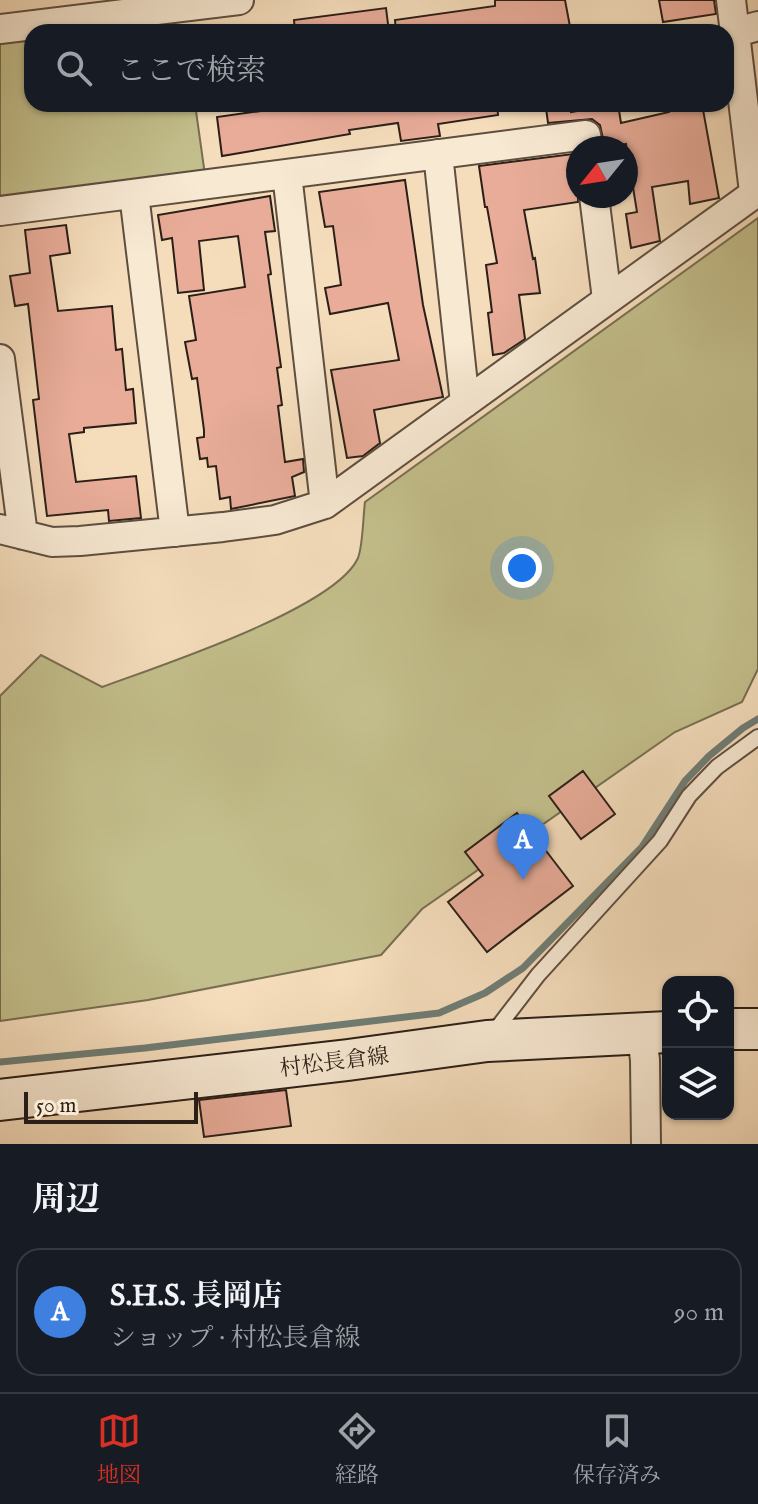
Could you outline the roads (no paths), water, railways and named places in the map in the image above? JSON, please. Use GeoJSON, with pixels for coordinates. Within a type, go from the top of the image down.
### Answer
{"type":"FeatureCollection","features":[{"type":"Feature","properties":{"kind":"main road"},"geometry":{"type":"LineString","coordinates":[[734,1029],[758,1029]]}},
{"type":"Feature","properties":{"kind":"main road","name":"村松長倉線"},"geometry":{"type":"LineString","coordinates":[[0,1100],[487,1041],[655,1033]]}},
{"type":"Feature","properties":{"kind":"street"},"geometry":{"type":"LineString","coordinates":[[25,24],[110,7],[239,0]]}},
{"type":"Feature","properties":{"kind":"street"},"geometry":{"type":"LineString","coordinates":[[0,359],[12,532],[52,542],[175,532],[275,520],[325,504],[756,191],[746,29],[731,0]]}},
{"type":"Feature","properties":{"kind":"street"},"geometry":{"type":"LineString","coordinates":[[0,29],[24,24]]}},
{"type":"Feature","properties":{"kind":"street"},"geometry":{"type":"LineString","coordinates":[[0,211],[566,138]]}},
{"type":"Feature","properties":{"kind":"street"},"geometry":{"type":"LineString","coordinates":[[438,154],[465,403]]}},
{"type":"Feature","properties":{"kind":"street"},"geometry":{"type":"LineString","coordinates":[[287,174],[325,504]]}},
{"type":"Feature","properties":{"kind":"street"},"geometry":{"type":"LineString","coordinates":[[134,194],[175,532]]}},
{"type":"Feature","properties":{"kind":"street"},"geometry":{"type":"LineString","coordinates":[[596,208],[607,299]]}},
{"type":"Feature","properties":{"kind":"street"},"geometry":{"type":"LineString","coordinates":[[646,1144],[645,1060],[655,1033]]}},
{"type":"Feature","properties":{"kind":"lane"},"geometry":{"type":"LineString","coordinates":[[487,1041],[538,975],[660,841],[689,796],[717,767],[758,737]]}},
{"type":"Feature","properties":{"kind":"waterway"},"geometry":{"type":"LineString","coordinates":[[0,1062],[439,1013],[485,993],[523,968],[642,847],[685,781],[709,756],[758,719]]}},
{"type":"Feature","properties":{"kind":"place","name":"S.H.S. 長岡店"},"geometry":{"type":"Point","coordinates":[523,880]}}]}
